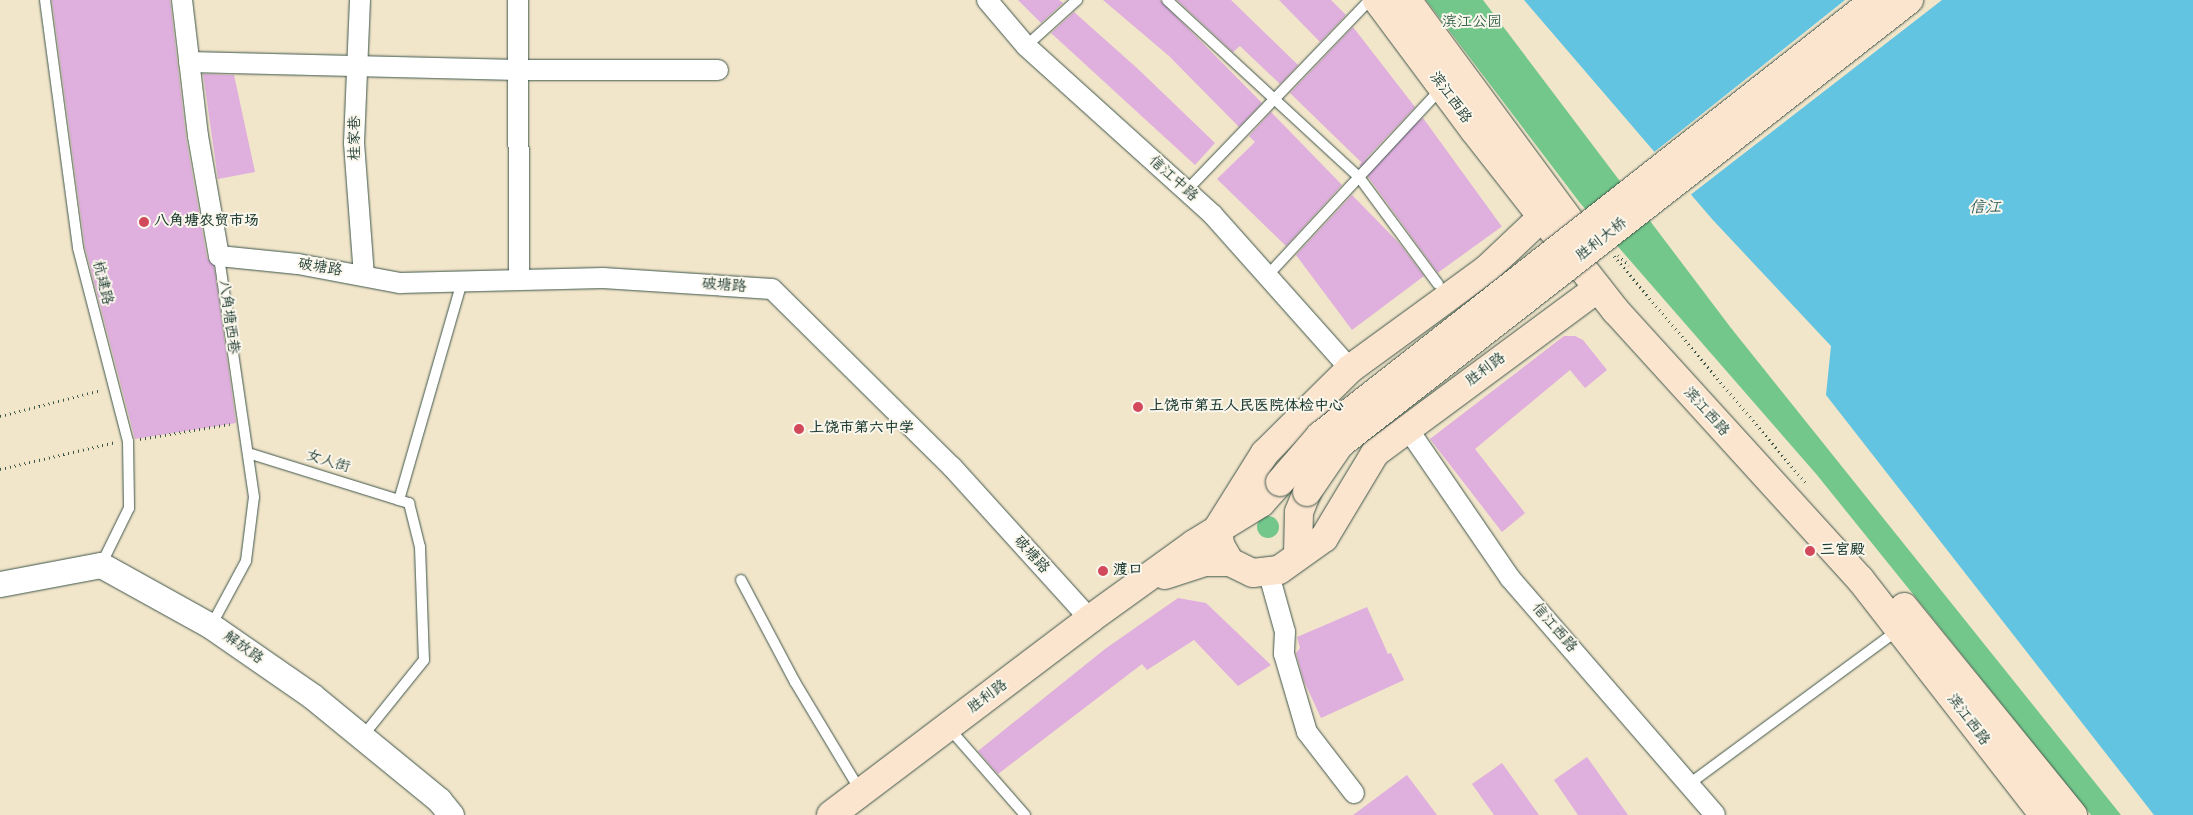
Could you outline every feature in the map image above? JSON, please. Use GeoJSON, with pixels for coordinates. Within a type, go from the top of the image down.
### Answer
{"type":"FeatureCollection","features":[{"type":"Feature","properties":{"kind":"main road","name":"滨江西路"},"geometry":{"type":"LineString","coordinates":[[1377,0],[1598,288],[1721,429],[1860,579],[2044,815]]}},
{"type":"Feature","properties":{"kind":"main road","name":"滨江西路"},"geometry":{"type":"LineString","coordinates":[[1407,0],[1647,322],[1852,544],[2073,815]]}},
{"type":"Feature","properties":{"kind":"main road","name":"胜利大桥"},"geometry":{"type":"LineString","coordinates":[[1218,528],[1261,503],[1320,436],[1875,0]]}},
{"type":"Feature","properties":{"kind":"main road","name":"胜利大桥"},"geometry":{"type":"LineString","coordinates":[[1298,555],[1299,512],[1307,492],[1340,444],[1909,0]]}},
{"type":"Feature","properties":{"kind":"main road"},"geometry":{"type":"LineString","coordinates":[[1230,562],[1220,545],[1218,528],[1265,453],[1350,369],[1401,340],[1478,279],[1542,217]]}},
{"type":"Feature","properties":{"kind":"main road"},"geometry":{"type":"LineString","coordinates":[[1478,279],[1509,268],[1524,273],[1534,283],[1547,303],[1533,330]]}},
{"type":"Feature","properties":{"kind":"main road","name":"胜利路"},"geometry":{"type":"LineString","coordinates":[[1298,555],[1324,538],[1375,453],[1408,429],[1452,389],[1533,330],[1598,288]]}},
{"type":"Feature","properties":{"kind":"main road","name":"胜利路"},"geometry":{"type":"LineString","coordinates":[[831,815],[1090,619],[1218,528]]}},
{"type":"Feature","properties":{"kind":"main road"},"geometry":{"type":"LineString","coordinates":[[1147,580],[1205,562],[1230,562],[1253,573],[1279,570],[1298,555]]}},
{"type":"Feature","properties":{"kind":"street","name":"八角塘西巷"},"geometry":{"type":"LineString","coordinates":[[182,0],[189,62],[219,256]]}},
{"type":"Feature","properties":{"kind":"street","name":"桂家巷"},"geometry":{"type":"LineString","coordinates":[[360,0],[354,143],[364,276]]}},
{"type":"Feature","properties":{"kind":"street"},"geometry":{"type":"LineString","coordinates":[[518,0],[519,280]]}},
{"type":"Feature","properties":{"kind":"street","name":"信江中路"},"geometry":{"type":"LineString","coordinates":[[987,0],[1026,46],[1213,215],[1350,369]]}},
{"type":"Feature","properties":{"kind":"street"},"geometry":{"type":"LineString","coordinates":[[189,62],[518,70],[718,70]]}},
{"type":"Feature","properties":{"kind":"street","name":"破塘路"},"geometry":{"type":"LineString","coordinates":[[219,256],[298,264],[400,283],[603,278],[772,289],[952,467],[1090,619]]}},
{"type":"Feature","properties":{"kind":"street","name":"信江西路"},"geometry":{"type":"LineString","coordinates":[[1408,429],[1510,578],[1715,815]]}},
{"type":"Feature","properties":{"kind":"street"},"geometry":{"type":"LineString","coordinates":[[0,584],[102,565]]}},
{"type":"Feature","properties":{"kind":"street","name":"解放路"},"geometry":{"type":"LineString","coordinates":[[102,565],[211,626],[312,696],[440,800],[451,815]]}},
{"type":"Feature","properties":{"kind":"street"},"geometry":{"type":"LineString","coordinates":[[1268,571],[1285,632],[1284,654],[1307,732],[1354,793]]}},
{"type":"Feature","properties":{"kind":"lane","name":"杭建路"},"geometry":{"type":"LineString","coordinates":[[44,0],[78,248],[128,440],[129,508],[102,565]]}},
{"type":"Feature","properties":{"kind":"lane"},"geometry":{"type":"LineString","coordinates":[[1026,46],[1077,0]]}},
{"type":"Feature","properties":{"kind":"lane"},"geometry":{"type":"LineString","coordinates":[[1168,0],[1359,177],[1438,284]]}},
{"type":"Feature","properties":{"kind":"lane"},"geometry":{"type":"LineString","coordinates":[[1186,191],[1370,0]]}},
{"type":"Feature","properties":{"kind":"lane"},"geometry":{"type":"LineString","coordinates":[[1267,276],[1442,87]]}},
{"type":"Feature","properties":{"kind":"lane","name":"八角塘西巷"},"geometry":{"type":"LineString","coordinates":[[211,626],[246,561],[254,497],[219,256]]}},
{"type":"Feature","properties":{"kind":"lane"},"geometry":{"type":"LineString","coordinates":[[362,737],[424,660],[420,547],[409,503],[399,500],[462,282]]}},
{"type":"Feature","properties":{"kind":"lane","name":"女人街"},"geometry":{"type":"LineString","coordinates":[[248,453],[399,500]]}},
{"type":"Feature","properties":{"kind":"lane"},"geometry":{"type":"LineString","coordinates":[[741,580],[795,682],[862,793]]}},
{"type":"Feature","properties":{"kind":"lane"},"geometry":{"type":"LineString","coordinates":[[1689,784],[1898,629]]}},
{"type":"Feature","properties":{"kind":"lane"},"geometry":{"type":"LineString","coordinates":[[948,727],[1025,815]]}},
{"type":"Feature","properties":{"kind":"path"},"geometry":{"type":"LineString","coordinates":[[1613,255],[1812,492]]}},
{"type":"Feature","properties":{"kind":"path"},"geometry":{"type":"LineString","coordinates":[[0,416],[114,387]]}},
{"type":"Feature","properties":{"kind":"path"},"geometry":{"type":"LineString","coordinates":[[0,469],[128,440],[243,422]]}},
{"type":"Feature","properties":{"kind":"green space","name":"滨江公园"},"geometry":{"type":"Polygon","coordinates":[[[1426,0],[1483,0],[1731,328],[2121,815],[2091,815],[1817,475],[1580,203],[1426,0]]]}},
{"type":"Feature","properties":{"kind":"green space"},"geometry":{"type":"Polygon","coordinates":[[[1268,516],[1278,523],[1279,527],[1272,537],[1268,538],[1258,531],[1257,527],[1264,517],[1268,516]]]}},
{"type":"Feature","properties":{"kind":"water","name":"信江"},"geometry":{"type":"Polygon","coordinates":[[[1524,0],[2193,0],[2193,815],[2154,815],[1826,395],[1831,346],[1712,219],[1524,0]]]}},
{"type":"Feature","properties":{"kind":"pier"},"geometry":{"type":"Polygon","coordinates":[[[1845,0],[1942,0],[1689,196],[1653,153],[1845,0]]]}},
{"type":"Feature","properties":{"kind":"building","name":"八角塘农贸市场"},"geometry":{"type":"Polygon","coordinates":[[[52,0],[170,0],[186,138],[207,258],[214,266],[236,423],[135,439],[85,247],[52,0]]]}},
{"type":"Feature","properties":{"kind":"building"},"geometry":{"type":"Polygon","coordinates":[[[1018,0],[1059,0],[1063,3],[1041,23],[1018,0]]]}},
{"type":"Feature","properties":{"kind":"building"},"geometry":{"type":"Polygon","coordinates":[[[1103,0],[1160,0],[1262,103],[1239,127],[1169,56],[1103,0]]]}},
{"type":"Feature","properties":{"kind":"building"},"geometry":{"type":"Polygon","coordinates":[[[1177,0],[1231,0],[1298,65],[1280,84],[1240,46],[1233,52],[1177,0]]]}},
{"type":"Feature","properties":{"kind":"building"},"geometry":{"type":"Polygon","coordinates":[[[1279,0],[1331,0],[1346,15],[1320,42],[1279,0]]]}},
{"type":"Feature","properties":{"kind":"building"},"geometry":{"type":"Polygon","coordinates":[[[1074,12],[1138,69],[1215,143],[1195,165],[1051,33],[1074,12]]]}},
{"type":"Feature","properties":{"kind":"building"},"geometry":{"type":"Polygon","coordinates":[[[1353,27],[1415,107],[1362,163],[1290,93],[1353,27]]]}},
{"type":"Feature","properties":{"kind":"building"},"geometry":{"type":"Polygon","coordinates":[[[203,74],[234,75],[255,172],[218,179],[203,74]]]}},
{"type":"Feature","properties":{"kind":"building"},"geometry":{"type":"Polygon","coordinates":[[[1271,112],[1342,185],[1286,246],[1217,179],[1255,142],[1249,136],[1271,112]]]}},
{"type":"Feature","properties":{"kind":"building"},"geometry":{"type":"Polygon","coordinates":[[[1423,118],[1502,226],[1438,273],[1359,164],[1423,118]]]}},
{"type":"Feature","properties":{"kind":"building"},"geometry":{"type":"Polygon","coordinates":[[[1352,195],[1399,243],[1424,276],[1352,330],[1296,255],[1352,195]]]}},
{"type":"Feature","properties":{"kind":"building"},"geometry":{"type":"Polygon","coordinates":[[[1564,336],[1575,336],[1583,340],[1607,370],[1585,388],[1570,370],[1475,449],[1525,513],[1502,532],[1430,439],[1564,336]]]}},
{"type":"Feature","properties":{"kind":"building"},"geometry":{"type":"Polygon","coordinates":[[[1178,598],[1206,603],[1271,665],[1238,686],[1194,640],[1147,670],[1142,664],[998,774],[978,751],[1105,649],[1178,598]]]}},
{"type":"Feature","properties":{"kind":"building"},"geometry":{"type":"Polygon","coordinates":[[[1367,607],[1388,654],[1391,653],[1404,680],[1321,718],[1304,681],[1296,653],[1300,648],[1297,637],[1367,607]]]}},
{"type":"Feature","properties":{"kind":"building"},"geometry":{"type":"Polygon","coordinates":[[[1587,757],[1628,815],[1578,815],[1554,780],[1587,757]]]}},
{"type":"Feature","properties":{"kind":"building"},"geometry":{"type":"Polygon","coordinates":[[[1502,763],[1539,815],[1494,815],[1472,784],[1502,763]]]}},
{"type":"Feature","properties":{"kind":"building"},"geometry":{"type":"Polygon","coordinates":[[[1407,775],[1437,815],[1353,815],[1407,775]]]}},
{"type":"Feature","properties":{"kind":"place","name":"八角塘农贸市场"},"geometry":{"type":"Point","coordinates":[144,222]}},
{"type":"Feature","properties":{"kind":"place","name":"上饶市第五人民医院体检中心"},"geometry":{"type":"Point","coordinates":[1138,407]}},
{"type":"Feature","properties":{"kind":"place","name":"上饶市第六中学"},"geometry":{"type":"Point","coordinates":[799,429]}},
{"type":"Feature","properties":{"kind":"place","name":"三宫殿"},"geometry":{"type":"Point","coordinates":[1810,551]}},
{"type":"Feature","properties":{"kind":"place","name":"渡口"},"geometry":{"type":"Point","coordinates":[1103,571]}}]}
